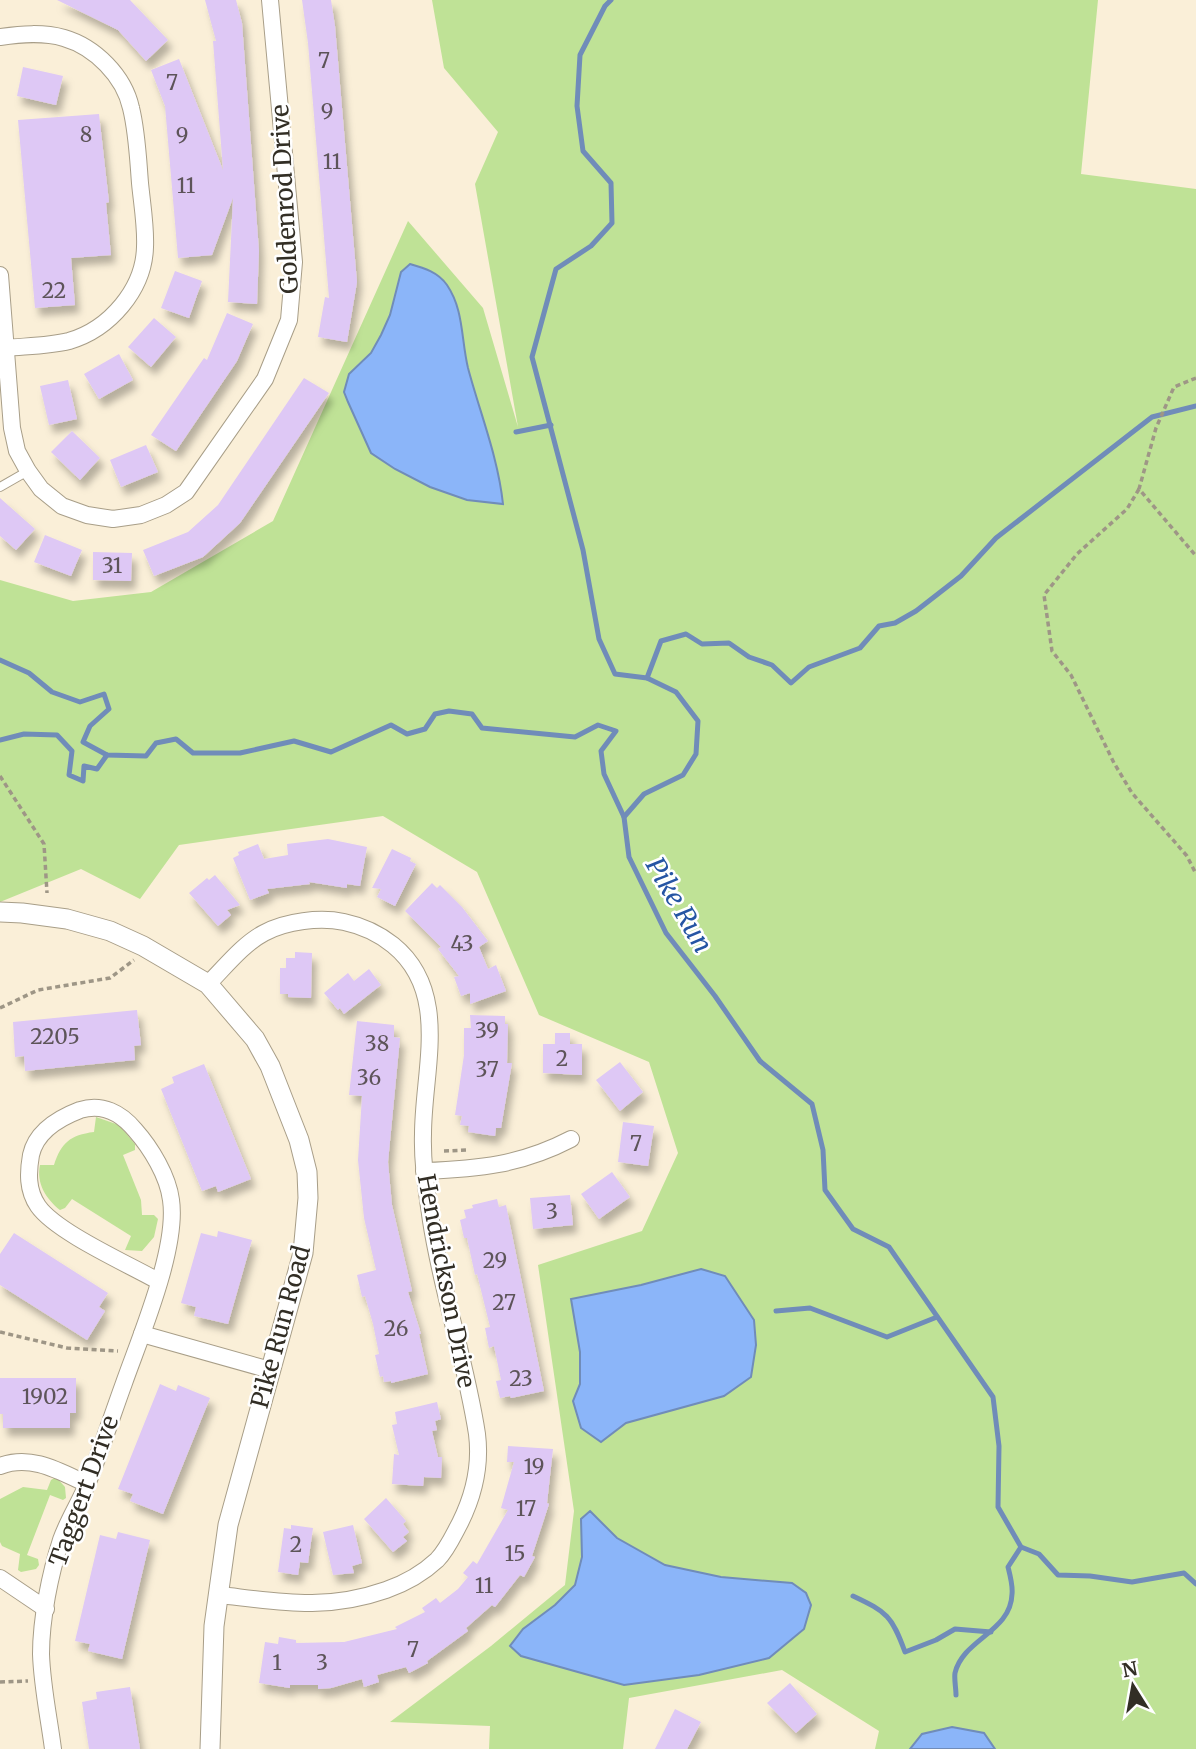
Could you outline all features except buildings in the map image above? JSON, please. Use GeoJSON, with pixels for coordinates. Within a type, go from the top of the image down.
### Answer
{"type":"FeatureCollection","features":[{"type":"Feature","properties":{"kind":"street","name":"Goldenrod Drive"},"geometry":{"type":"LineString","coordinates":[[0,275],[12,428],[17,451],[41,489],[62,506],[87,515],[113,519],[141,515],[166,505],[186,492],[265,379],[289,320],[294,262],[270,0]]}},
{"type":"Feature","properties":{"kind":"street"},"geometry":{"type":"LineString","coordinates":[[0,37],[36,34],[65,38],[91,51],[110,68],[123,86],[131,106],[135,132],[145,248],[141,269],[132,291],[119,310],[100,326],[71,341],[6,348]]}},
{"type":"Feature","properties":{"kind":"street","name":"Pike Run Road"},"geometry":{"type":"LineString","coordinates":[[0,912],[67,919],[110,931],[143,946],[208,984],[255,1039],[270,1066],[299,1140],[307,1172],[308,1198],[303,1253],[228,1525],[214,1626],[210,1749]]}},
{"type":"Feature","properties":{"kind":"street","name":"Hendrickson Drive"},"geometry":{"type":"LineString","coordinates":[[208,984],[247,945],[265,932],[304,921],[338,920],[359,925],[380,935],[404,954],[415,967],[422,982],[430,1038],[423,1132],[424,1171],[432,1226],[477,1435],[478,1471],[470,1503],[443,1553],[411,1581],[358,1600],[337,1603],[292,1604],[220,1595]]}},
{"type":"Feature","properties":{"kind":"street","name":"Taggert Drive"},"geometry":{"type":"LineString","coordinates":[[53,1749],[41,1656],[42,1624],[62,1539],[87,1483],[142,1334],[158,1281],[172,1231],[168,1185],[146,1142],[129,1122],[108,1108],[83,1109],[58,1120],[42,1135],[32,1150],[27,1177],[37,1205],[58,1226],[158,1281]]}},
{"type":"Feature","properties":{"kind":"street"},"geometry":{"type":"LineString","coordinates":[[424,1171],[481,1168],[520,1161],[571,1139]]}},
{"type":"Feature","properties":{"kind":"street"},"geometry":{"type":"LineString","coordinates":[[142,1334],[270,1370]]}},
{"type":"Feature","properties":{"kind":"street"},"geometry":{"type":"LineString","coordinates":[[0,1466],[22,1461],[44,1464],[87,1483]]}},
{"type":"Feature","properties":{"kind":"street"},"geometry":{"type":"LineString","coordinates":[[0,1578],[46,1609]]}},
{"type":"Feature","properties":{"kind":"lane"},"geometry":{"type":"LineString","coordinates":[[0,487],[28,471]]}},
{"type":"Feature","properties":{"kind":"path"},"geometry":{"type":"LineString","coordinates":[[1196,378],[1174,387],[1156,428],[1139,489],[1126,509],[1077,554],[1044,595],[1052,650],[1071,675],[1132,793],[1187,856],[1196,874]]}},
{"type":"Feature","properties":{"kind":"path"},"geometry":{"type":"LineString","coordinates":[[1139,489],[1196,556]]}},
{"type":"Feature","properties":{"kind":"path"},"geometry":{"type":"LineString","coordinates":[[0,776],[44,844],[47,893]]}},
{"type":"Feature","properties":{"kind":"path"},"geometry":{"type":"LineString","coordinates":[[0,1008],[38,990],[110,978],[137,957]]}},
{"type":"Feature","properties":{"kind":"path"},"geometry":{"type":"LineString","coordinates":[[0,1332],[67,1348],[124,1352]]}},
{"type":"Feature","properties":{"kind":"path"},"geometry":{"type":"LineString","coordinates":[[0,1682],[30,1681]]}},
{"type":"Feature","properties":{"kind":"green space"},"geometry":{"type":"Polygon","coordinates":[[[432,0],[1098,0],[1081,174],[1196,189],[1196,1749],[875,1749],[879,1731],[782,1670],[629,1698],[623,1749],[489,1749],[490,1726],[390,1722],[491,1646],[565,1585],[574,1511],[538,1265],[642,1231],[678,1153],[649,1062],[539,1015],[477,872],[383,816],[179,845],[140,899],[81,869],[0,902],[0,580],[73,601],[151,592],[273,521],[408,221],[483,308],[518,427],[475,184],[498,132],[444,68],[432,0]]]}},
{"type":"Feature","properties":{"kind":"green space"},"geometry":{"type":"Polygon","coordinates":[[[96,1117],[119,1125],[135,1144],[135,1150],[123,1155],[141,1200],[142,1215],[154,1215],[158,1219],[154,1237],[142,1251],[125,1250],[131,1236],[72,1199],[60,1210],[46,1196],[41,1184],[40,1165],[54,1165],[68,1141],[94,1132],[96,1117]]]}},
{"type":"Feature","properties":{"kind":"green space"},"geometry":{"type":"Polygon","coordinates":[[[56,1477],[65,1487],[66,1498],[63,1500],[50,1495],[27,1555],[38,1559],[39,1565],[36,1569],[21,1572],[18,1570],[20,1554],[2,1546],[0,1542],[0,1499],[23,1487],[47,1490],[51,1480],[56,1477]]]}},
{"type":"Feature","properties":{"kind":"water"},"geometry":{"type":"Polygon","coordinates":[[[410,264],[439,277],[447,285],[456,304],[468,368],[493,452],[503,504],[467,500],[430,487],[371,453],[344,392],[349,374],[371,353],[381,335],[390,315],[401,272],[410,264]]]}},
{"type":"Feature","properties":{"kind":"water"},"geometry":{"type":"Polygon","coordinates":[[[701,1269],[725,1276],[754,1320],[756,1345],[751,1377],[724,1396],[626,1423],[601,1442],[581,1428],[573,1401],[580,1384],[580,1352],[571,1299],[701,1269]]]}},
{"type":"Feature","properties":{"kind":"water"},"geometry":{"type":"Polygon","coordinates":[[[590,1511],[617,1538],[665,1565],[721,1577],[792,1583],[806,1593],[811,1605],[804,1629],[769,1658],[699,1675],[624,1685],[521,1656],[510,1646],[523,1629],[555,1605],[575,1585],[582,1557],[581,1519],[590,1511]]]}},
{"type":"Feature","properties":{"kind":"water"},"geometry":{"type":"Polygon","coordinates":[[[952,1727],[984,1733],[995,1749],[910,1749],[922,1734],[952,1727]]]}},
{"type":"Feature","properties":{"kind":"waterway","name":"Pike Run"},"geometry":{"type":"LineString","coordinates":[[611,0],[605,6],[580,55],[577,106],[583,151],[611,183],[612,223],[591,246],[556,269],[532,357],[583,550],[599,639],[615,674],[647,678],[676,692],[698,721],[696,754],[683,775],[644,794],[624,817],[629,857],[666,933],[715,996],[760,1061],[812,1104],[823,1150],[825,1190],[853,1229],[889,1247],[993,1397],[999,1446],[998,1507],[1021,1547],[1039,1554],[1058,1575],[1132,1582],[1184,1573],[1196,1584]]}},
{"type":"Feature","properties":{"kind":"waterway"},"geometry":{"type":"LineString","coordinates":[[647,678],[661,641],[686,634],[702,644],[729,643],[749,657],[772,665],[791,683],[809,667],[860,648],[879,626],[895,623],[916,611],[961,576],[996,538],[1152,417],[1196,406]]}},
{"type":"Feature","properties":{"kind":"waterway"},"geometry":{"type":"LineString","coordinates":[[516,432],[551,425]]}},
{"type":"Feature","properties":{"kind":"waterway"},"geometry":{"type":"LineString","coordinates":[[0,660],[29,673],[52,692],[80,702],[104,694],[109,709],[90,726],[83,742],[107,755],[146,756],[156,743],[176,739],[193,753],[240,753],[294,741],[331,752],[391,725],[407,734],[425,729],[435,714],[449,711],[472,714],[482,728],[575,737],[598,725],[616,731],[601,751],[604,774],[624,817]]}},
{"type":"Feature","properties":{"kind":"waterway"},"geometry":{"type":"LineString","coordinates":[[0,740],[24,734],[57,735],[72,751],[69,775],[83,781],[84,766],[97,769],[107,755]]}},
{"type":"Feature","properties":{"kind":"waterway"},"geometry":{"type":"LineString","coordinates":[[776,1311],[810,1308],[887,1337],[937,1317]]}},
{"type":"Feature","properties":{"kind":"waterway"},"geometry":{"type":"LineString","coordinates":[[956,1695],[955,1673],[960,1661],[996,1627],[1010,1607],[1012,1588],[1008,1567],[1021,1547]]}},
{"type":"Feature","properties":{"kind":"waterway"},"geometry":{"type":"LineString","coordinates":[[853,1596],[887,1616],[905,1652],[955,1629],[991,1632]]}}]}
